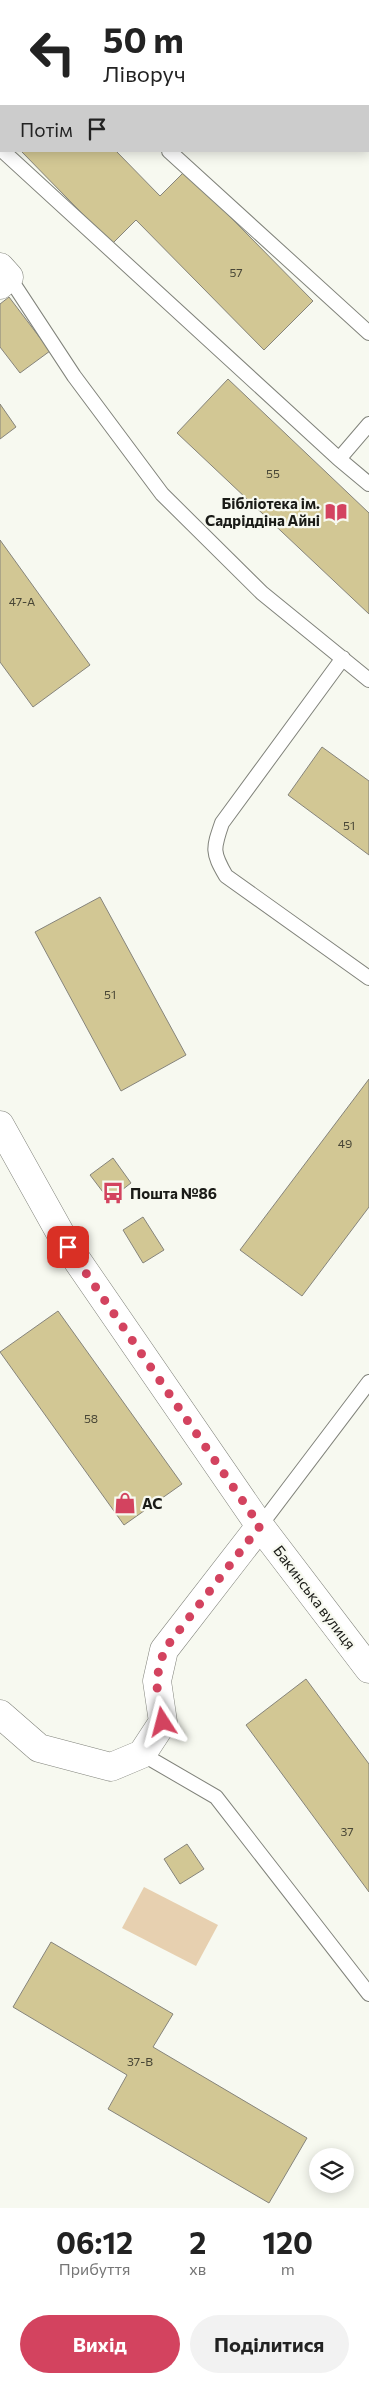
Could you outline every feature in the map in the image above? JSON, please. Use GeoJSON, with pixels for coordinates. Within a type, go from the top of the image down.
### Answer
{"type":"FeatureCollection","features":[{"type":"Feature","properties":{"kind":"street","name":"Бакинська вулиця"},"geometry":{"type":"LineString","coordinates":[[0,1125],[68,1247],[260,1526],[369,1669]]}},
{"type":"Feature","properties":{"kind":"street"},"geometry":{"type":"LineString","coordinates":[[0,1714],[39,1748],[111,1767],[142,1754],[163,1722],[156,1681],[164,1650],[260,1526]]}},
{"type":"Feature","properties":{"kind":"lane"},"geometry":{"type":"LineString","coordinates":[[6,152],[339,459],[369,484]]}},
{"type":"Feature","properties":{"kind":"lane"},"geometry":{"type":"LineString","coordinates":[[170,152],[369,333]]}},
{"type":"Feature","properties":{"kind":"lane"},"geometry":{"type":"LineString","coordinates":[[3,277],[162,494],[262,593],[369,680]]}},
{"type":"Feature","properties":{"kind":"lane"},"geometry":{"type":"LineString","coordinates":[[339,459],[369,424]]}},
{"type":"Feature","properties":{"kind":"lane"},"geometry":{"type":"LineString","coordinates":[[343,658],[222,823],[215,842],[215,858],[226,876],[369,978]]}},
{"type":"Feature","properties":{"kind":"lane"},"geometry":{"type":"LineString","coordinates":[[260,1526],[369,1382]]}},
{"type":"Feature","properties":{"kind":"lane"},"geometry":{"type":"LineString","coordinates":[[142,1754],[216,1797],[369,1994]]}},
{"type":"Feature","properties":{"kind":"shaded area"},"geometry":{"type":"Polygon","coordinates":[[[144,1887],[218,1925],[196,1966],[122,1928],[144,1887]]]}},
{"type":"Feature","properties":{"kind":"building"},"geometry":{"type":"Polygon","coordinates":[[[22,152],[117,152],[160,196],[185,171],[313,301],[264,350],[136,220],[112,244],[22,152]]]}},
{"type":"Feature","properties":{"kind":"building"},"geometry":{"type":"Polygon","coordinates":[[[9,297],[50,351],[20,373],[0,347],[0,304],[9,297]]]}},
{"type":"Feature","properties":{"kind":"building"},"geometry":{"type":"Polygon","coordinates":[[[228,379],[369,513],[369,614],[177,433],[228,379]]]}},
{"type":"Feature","properties":{"kind":"building"},"geometry":{"type":"Polygon","coordinates":[[[0,404],[16,427],[0,439],[0,404]]]}},
{"type":"Feature","properties":{"kind":"building"},"geometry":{"type":"Polygon","coordinates":[[[0,540],[90,665],[33,707],[0,662],[0,540]]]}},
{"type":"Feature","properties":{"kind":"building"},"geometry":{"type":"Polygon","coordinates":[[[322,747],[369,781],[369,855],[288,795],[322,747]]]}},
{"type":"Feature","properties":{"kind":"building"},"geometry":{"type":"Polygon","coordinates":[[[100,897],[186,1055],[121,1091],[35,932],[100,897]]]}},
{"type":"Feature","properties":{"kind":"building"},"geometry":{"type":"Polygon","coordinates":[[[369,1079],[369,1207],[302,1296],[240,1250],[369,1079]]]}},
{"type":"Feature","properties":{"kind":"building"},"geometry":{"type":"Polygon","coordinates":[[[113,1158],[131,1183],[109,1200],[90,1175],[113,1158]]]}},
{"type":"Feature","properties":{"kind":"building"},"geometry":{"type":"Polygon","coordinates":[[[143,1217],[164,1250],[143,1263],[123,1230],[143,1217]]]}},
{"type":"Feature","properties":{"kind":"building"},"geometry":{"type":"Polygon","coordinates":[[[58,1311],[182,1484],[124,1525],[0,1352],[58,1311]]]}},
{"type":"Feature","properties":{"kind":"building"},"geometry":{"type":"Polygon","coordinates":[[[306,1679],[369,1764],[369,1892],[246,1725],[306,1679]]]}},
{"type":"Feature","properties":{"kind":"building"},"geometry":{"type":"Polygon","coordinates":[[[187,1844],[204,1869],[180,1884],[164,1859],[187,1844]]]}},
{"type":"Feature","properties":{"kind":"building"},"geometry":{"type":"Polygon","coordinates":[[[51,1942],[173,2014],[153,2047],[307,2138],[269,2203],[108,2109],[127,2075],[13,2007],[51,1942]]]}},
{"type":"Feature","properties":{"kind":"place","name":"Бібліотека ім. Садріддіна Айні"},"geometry":{"type":"Point","coordinates":[336,512]}},
{"type":"Feature","properties":{"kind":"place","name":"Пошта №86"},"geometry":{"type":"Point","coordinates":[113,1193]}},
{"type":"Feature","properties":{"kind":"place","name":"АС"},"geometry":{"type":"Point","coordinates":[125,1503]}},
{"type":"Feature","properties":{"kind":"route"},"geometry":{"type":"LineString","coordinates":[[68,1247],[260,1526],[164,1650],[156,1681],[163,1722]]}}]}
